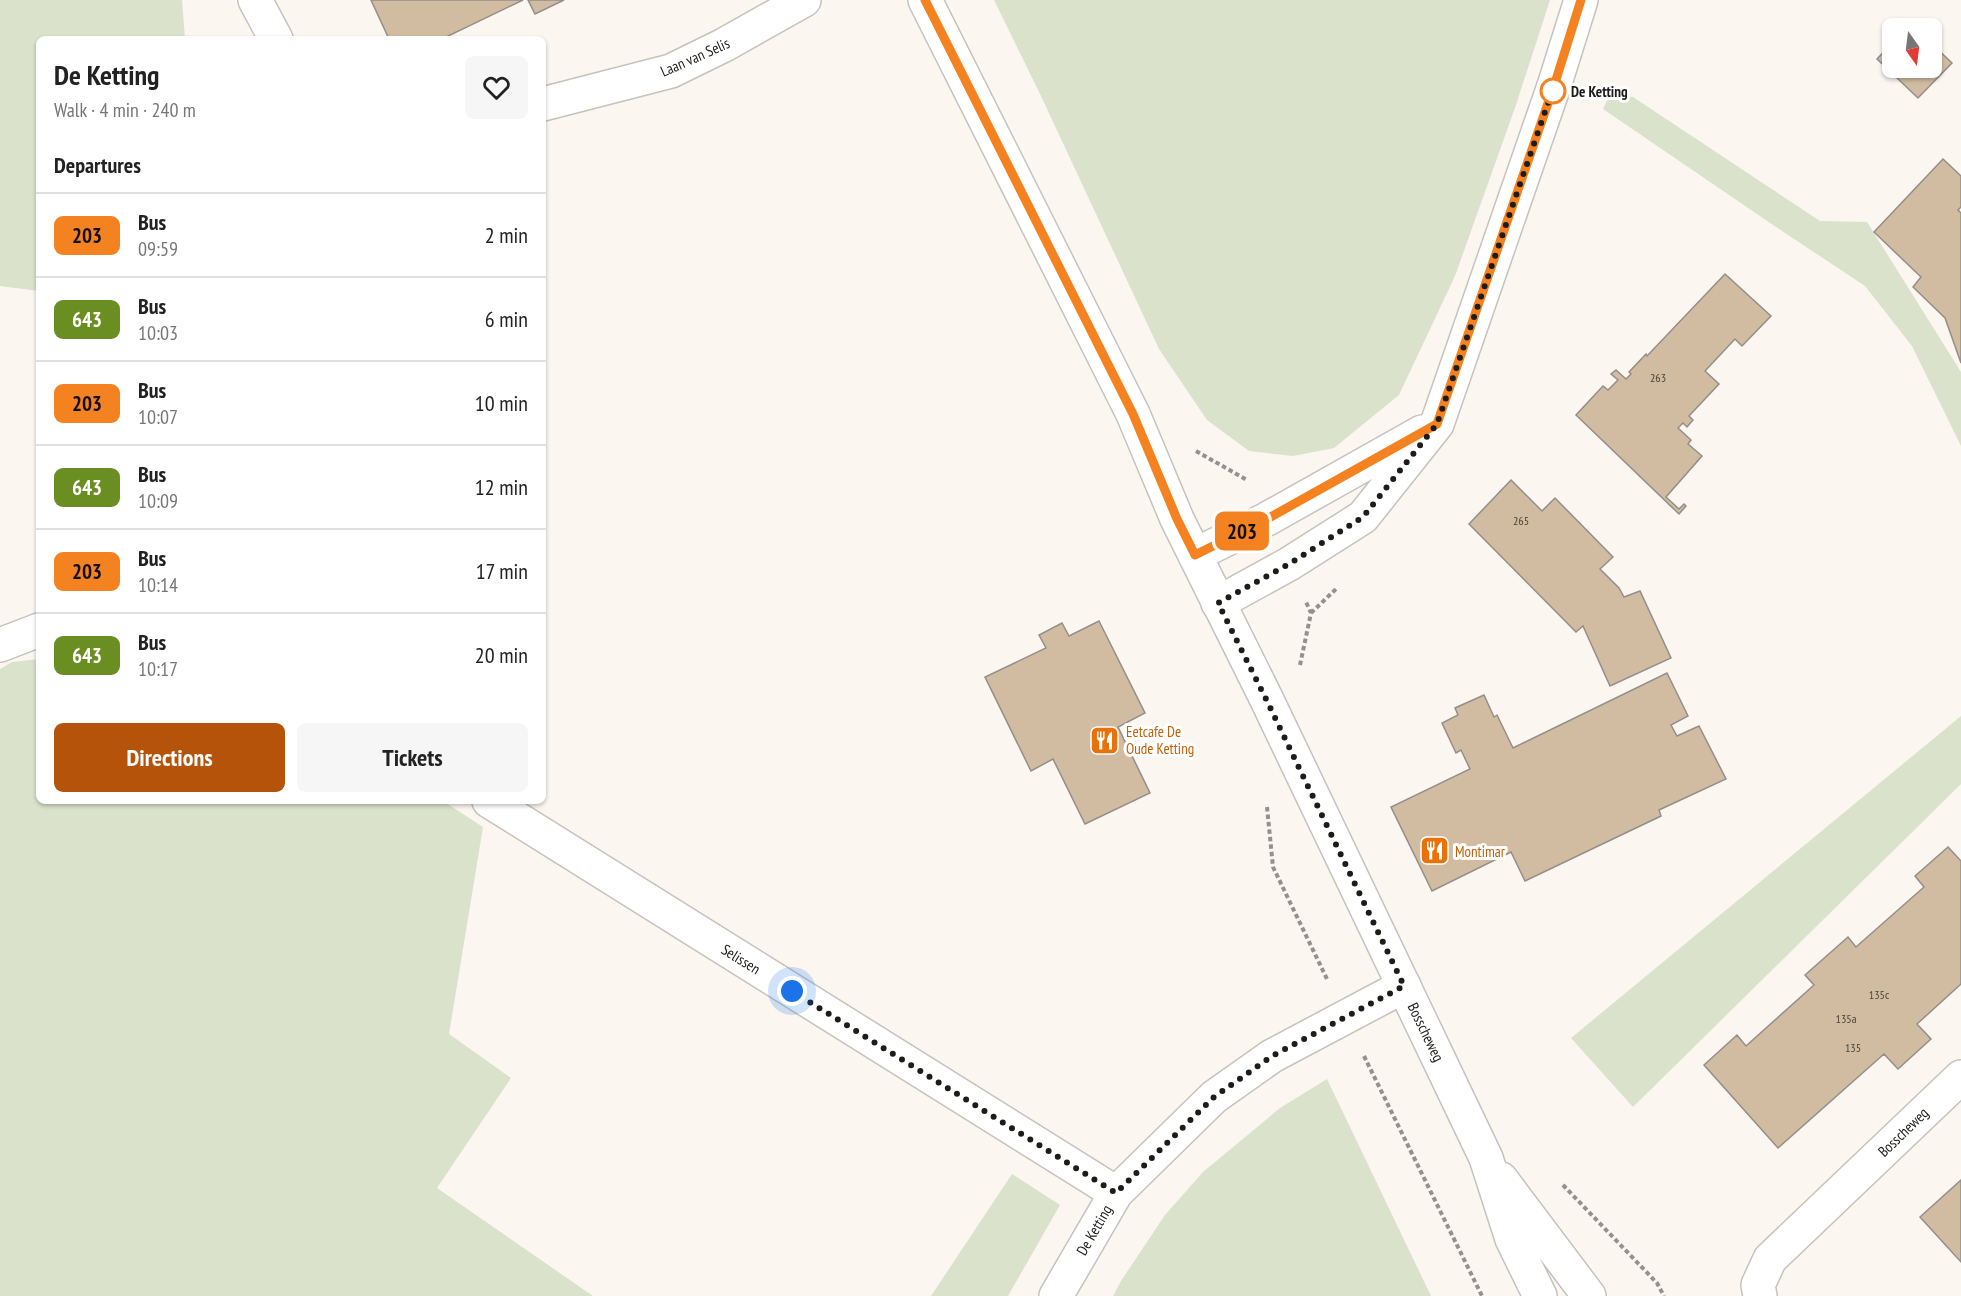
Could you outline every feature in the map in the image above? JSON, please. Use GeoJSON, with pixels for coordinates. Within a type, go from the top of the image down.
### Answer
{"type":"FeatureCollection","features":[{"type":"Feature","properties":{"kind":"street"},"geometry":{"type":"LineString","coordinates":[[255,0],[274,36]]}},
{"type":"Feature","properties":{"kind":"street","name":"Laan van Selis"},"geometry":{"type":"LineString","coordinates":[[546,103],[672,71],[804,0]]}},
{"type":"Feature","properties":{"kind":"street","name":"Bosscheweg"},"geometry":{"type":"LineString","coordinates":[[925,0],[1133,414],[1177,519],[1271,709],[1486,1158],[1512,1239],[1540,1296]]}},
{"type":"Feature","properties":{"kind":"street"},"geometry":{"type":"LineString","coordinates":[[1218,603],[1289,564],[1363,517],[1437,424],[1555,83],[1581,0]]}},
{"type":"Feature","properties":{"kind":"street"},"geometry":{"type":"LineString","coordinates":[[1195,555],[1267,519],[1437,424]]}},
{"type":"Feature","properties":{"kind":"street"},"geometry":{"type":"LineString","coordinates":[[0,645],[36,631]]}},
{"type":"Feature","properties":{"kind":"street","name":"Selissen"},"geometry":{"type":"LineString","coordinates":[[494,804],[1116,1193]]}},
{"type":"Feature","properties":{"kind":"street","name":"De Ketting"},"geometry":{"type":"LineString","coordinates":[[1056,1296],[1116,1193],[1214,1097],[1272,1056],[1404,986]]}},
{"type":"Feature","properties":{"kind":"street","name":"Bosscheweg"},"geometry":{"type":"LineString","coordinates":[[1760,1296],[1758,1285],[1770,1259],[1961,1077]]}},
{"type":"Feature","properties":{"kind":"street","name":"Bosscheweg"},"geometry":{"type":"LineString","coordinates":[[1486,1158],[1589,1296]]}},
{"type":"Feature","properties":{"kind":"path"},"geometry":{"type":"LineString","coordinates":[[1267,801],[1273,867],[1482,1296]]}},
{"type":"Feature","properties":{"kind":"path"},"geometry":{"type":"LineString","coordinates":[[1560,1182],[1658,1283],[1664,1296]]}},
{"type":"Feature","properties":{"kind":"green space"},"geometry":{"type":"Polygon","coordinates":[[[0,0],[182,0],[185,36],[36,36],[36,291],[0,286],[0,0]]]}},
{"type":"Feature","properties":{"kind":"green space"},"geometry":{"type":"Polygon","coordinates":[[[994,0],[1550,0],[1516,105],[1455,276],[1399,395],[1334,448],[1293,456],[1249,451],[1207,420],[1159,349],[994,0]]]}},
{"type":"Feature","properties":{"kind":"green space"},"geometry":{"type":"Polygon","coordinates":[[[1611,93],[1633,97],[1820,221],[1867,222],[1961,372],[1961,446],[1912,346],[1865,286],[1603,109],[1611,93]]]}},
{"type":"Feature","properties":{"kind":"green space"},"geometry":{"type":"Polygon","coordinates":[[[36,659],[36,804],[448,804],[483,827],[449,1034],[511,1078],[437,1188],[593,1296],[0,1296],[0,669],[12,662],[36,659]]]}},
{"type":"Feature","properties":{"kind":"green space"},"geometry":{"type":"Polygon","coordinates":[[[1961,716],[1961,784],[1633,1107],[1571,1038],[1961,716]]]}},
{"type":"Feature","properties":{"kind":"green space"},"geometry":{"type":"Polygon","coordinates":[[[1327,1079],[1431,1296],[1113,1296],[1165,1215],[1203,1172],[1280,1108],[1327,1079]]]}},
{"type":"Feature","properties":{"kind":"green space"},"geometry":{"type":"Polygon","coordinates":[[[1012,1174],[1060,1205],[1008,1296],[931,1296],[1012,1174]]]}},
{"type":"Feature","properties":{"kind":"building"},"geometry":{"type":"Polygon","coordinates":[[[371,0],[523,0],[448,36],[388,36],[371,0]]]}},
{"type":"Feature","properties":{"kind":"building"},"geometry":{"type":"Polygon","coordinates":[[[528,0],[564,0],[535,14],[528,0]]]}},
{"type":"Feature","properties":{"kind":"building"},"geometry":{"type":"Polygon","coordinates":[[[1882,54],[1882,64],[1877,59],[1882,54]]]}},
{"type":"Feature","properties":{"kind":"building"},"geometry":{"type":"Polygon","coordinates":[[[1942,54],[1952,63],[1942,73],[1942,54]]]}},
{"type":"Feature","properties":{"kind":"building"},"geometry":{"type":"Polygon","coordinates":[[[1897,78],[1937,78],[1918,98],[1897,78]]]}},
{"type":"Feature","properties":{"kind":"building"},"geometry":{"type":"Polygon","coordinates":[[[1943,159],[1961,176],[1961,207],[1958,210],[1961,213],[1961,363],[1945,318],[1913,287],[1921,277],[1874,232],[1943,159]]]}},
{"type":"Feature","properties":{"kind":"building"},"geometry":{"type":"Polygon","coordinates":[[[1725,274],[1771,316],[1742,346],[1735,339],[1705,371],[1719,384],[1689,416],[1693,420],[1687,427],[1683,423],[1678,428],[1691,440],[1688,444],[1702,456],[1666,497],[1679,509],[1684,504],[1686,506],[1679,514],[1576,415],[1603,386],[1608,390],[1618,380],[1611,374],[1616,370],[1626,379],[1631,374],[1629,372],[1725,274]]]}},
{"type":"Feature","properties":{"kind":"building"},"geometry":{"type":"Polygon","coordinates":[[[1511,480],[1542,511],[1555,498],[1613,557],[1600,569],[1619,588],[1624,597],[1640,591],[1671,658],[1610,686],[1583,626],[1576,632],[1469,524],[1511,480]]]}},
{"type":"Feature","properties":{"kind":"building"},"geometry":{"type":"Polygon","coordinates":[[[1099,621],[1145,713],[1118,727],[1150,793],[1085,824],[1053,759],[1031,771],[985,677],[1046,648],[1039,635],[1062,623],[1069,636],[1099,621]]]}},
{"type":"Feature","properties":{"kind":"building"},"geometry":{"type":"Polygon","coordinates":[[[1667,673],[1688,716],[1671,725],[1677,736],[1699,726],[1726,779],[1659,810],[1661,816],[1525,881],[1511,852],[1432,891],[1391,807],[1470,769],[1461,750],[1456,753],[1442,723],[1458,715],[1455,708],[1484,695],[1494,717],[1497,715],[1513,748],[1667,673]]]}},
{"type":"Feature","properties":{"kind":"building"},"geometry":{"type":"Polygon","coordinates":[[[1948,847],[1961,861],[1961,984],[1917,1024],[1931,1039],[1898,1069],[1884,1054],[1778,1148],[1704,1065],[1737,1035],[1746,1046],[1814,985],[1805,975],[1848,937],[1856,947],[1924,887],[1915,876],[1948,847]]]}},
{"type":"Feature","properties":{"kind":"building"},"geometry":{"type":"Polygon","coordinates":[[[1961,1180],[1961,1262],[1920,1217],[1961,1180]]]}},
{"type":"Feature","properties":{"kind":"bus line","name":"203"},"geometry":{"type":"LineString","coordinates":[[925,0],[1133,414],[1177,519],[1195,555],[1267,519],[1437,424],[1555,83],[1581,0]]}},
{"type":"Feature","properties":{"kind":"place","name":"De Ketting"},"geometry":{"type":"Point","coordinates":[1553,91]}},
{"type":"Feature","properties":{"kind":"place","name":"Eetcafe De Oude Ketting"},"geometry":{"type":"Point","coordinates":[1105,740]}},
{"type":"Feature","properties":{"kind":"place","name":"Montimar"},"geometry":{"type":"Point","coordinates":[1434,851]}},
{"type":"Feature","properties":{"kind":"route"},"geometry":{"type":"LineString","coordinates":[[792,991],[1116,1193],[1214,1097],[1272,1056],[1404,986],[1218,603],[1289,564],[1363,517],[1437,424],[1555,83],[1553,91]]}}]}
